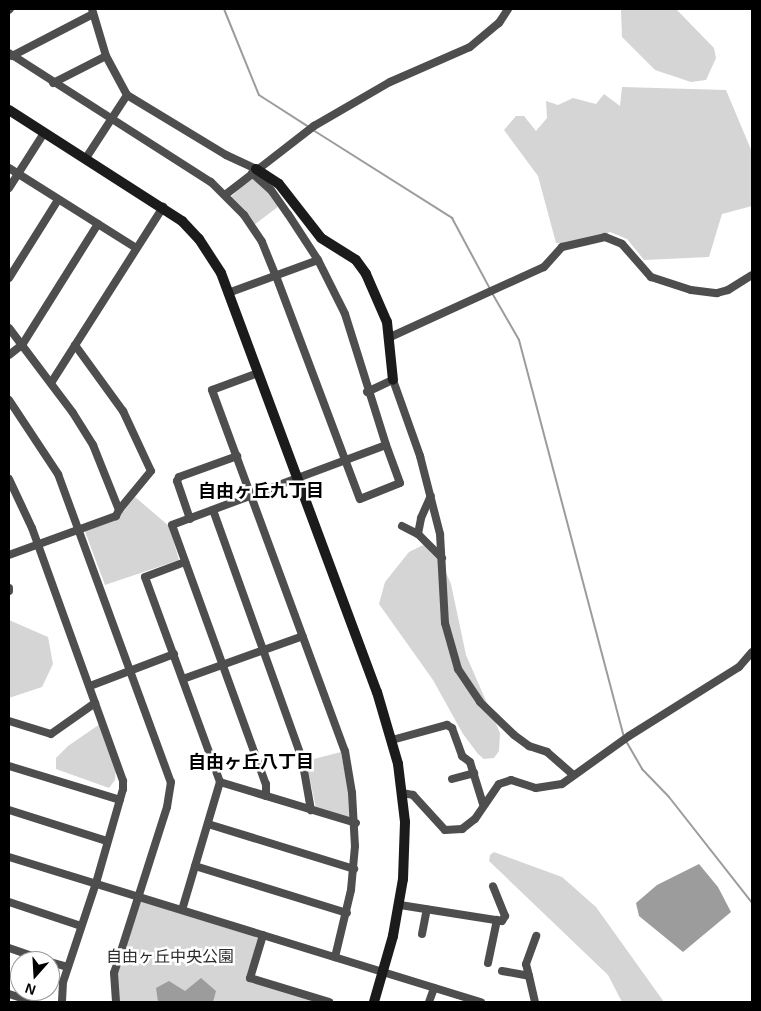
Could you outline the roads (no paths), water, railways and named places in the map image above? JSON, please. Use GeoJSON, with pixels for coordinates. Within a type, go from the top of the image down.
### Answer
{"type":"FeatureCollection","features":[{"type":"Feature","properties":{"kind":"street"},"geometry":{"type":"LineString","coordinates":[[225,195],[254,171],[323,121],[390,82],[470,47],[499,23],[508,9]]}},
{"type":"Feature","properties":{"kind":"street"},"geometry":{"type":"LineString","coordinates":[[254,171],[271,190],[318,260],[354,338],[367,392],[400,483],[360,498],[276,276],[262,242],[244,215],[211,182],[11,55],[93,11],[106,56],[127,95],[278,184],[321,238],[356,260],[381,304],[388,338],[393,380],[431,496],[442,558],[445,623],[458,669],[468,686],[514,735],[548,752],[572,774]]}},
{"type":"Feature","properties":{"kind":"street"},"geometry":{"type":"LineString","coordinates":[[54,83],[106,56]]}},
{"type":"Feature","properties":{"kind":"street"},"geometry":{"type":"LineString","coordinates":[[86,158],[127,95]]}},
{"type":"Feature","properties":{"kind":"street"},"geometry":{"type":"LineString","coordinates":[[9,110],[163,207],[199,238],[212,257],[228,293],[298,479],[392,740],[402,793],[405,853],[400,905],[374,1002]]}},
{"type":"Feature","properties":{"kind":"street"},"geometry":{"type":"LineString","coordinates":[[9,188],[44,133]]}},
{"type":"Feature","properties":{"kind":"street"},"geometry":{"type":"LineString","coordinates":[[9,168],[136,248]]}},
{"type":"Feature","properties":{"kind":"street"},"geometry":{"type":"LineString","coordinates":[[9,278],[58,200]]}},
{"type":"Feature","properties":{"kind":"street"},"geometry":{"type":"LineString","coordinates":[[51,383],[163,207]]}},
{"type":"Feature","properties":{"kind":"street"},"geometry":{"type":"LineString","coordinates":[[9,355],[22,345],[98,224]]}},
{"type":"Feature","properties":{"kind":"street"},"geometry":{"type":"LineString","coordinates":[[388,338],[544,267],[562,247],[605,237],[622,244],[642,271],[660,282],[716,292],[728,290],[752,275]]}},
{"type":"Feature","properties":{"kind":"street"},"geometry":{"type":"LineString","coordinates":[[228,293],[318,260]]}},
{"type":"Feature","properties":{"kind":"street"},"geometry":{"type":"LineString","coordinates":[[9,328],[51,383],[93,445],[120,510]]}},
{"type":"Feature","properties":{"kind":"street"},"geometry":{"type":"LineString","coordinates":[[9,555],[116,516],[151,471],[123,411],[75,345]]}},
{"type":"Feature","properties":{"kind":"street"},"geometry":{"type":"LineString","coordinates":[[258,373],[212,390],[253,496],[345,751],[356,824],[354,869],[347,913],[335,957]]}},
{"type":"Feature","properties":{"kind":"street"},"geometry":{"type":"LineString","coordinates":[[367,392],[393,380]]}},
{"type":"Feature","properties":{"kind":"street"},"geometry":{"type":"LineString","coordinates":[[9,400],[44,449],[80,528],[171,782],[167,807],[114,973],[116,1002]]}},
{"type":"Feature","properties":{"kind":"street"},"geometry":{"type":"LineString","coordinates":[[266,796],[266,784],[172,525],[386,445]]}},
{"type":"Feature","properties":{"kind":"street"},"geometry":{"type":"LineString","coordinates":[[190,519],[177,481],[179,477],[238,456]]}},
{"type":"Feature","properties":{"kind":"street"},"geometry":{"type":"LineString","coordinates":[[9,478],[38,544],[123,781],[120,800],[96,883],[67,967],[62,1002]]}},
{"type":"Feature","properties":{"kind":"street"},"geometry":{"type":"LineString","coordinates":[[418,534],[421,518],[431,496]]}},
{"type":"Feature","properties":{"kind":"street"},"geometry":{"type":"LineString","coordinates":[[213,510],[302,759],[311,810]]}},
{"type":"Feature","properties":{"kind":"street"},"geometry":{"type":"LineString","coordinates":[[402,526],[418,534],[442,558]]}},
{"type":"Feature","properties":{"kind":"street"},"geometry":{"type":"LineString","coordinates":[[182,910],[220,782],[145,577],[185,562]]}},
{"type":"Feature","properties":{"kind":"street"},"geometry":{"type":"LineString","coordinates":[[183,679],[303,636]]}},
{"type":"Feature","properties":{"kind":"street"},"geometry":{"type":"LineString","coordinates":[[402,793],[413,795],[445,830],[462,829],[475,819],[483,804],[499,784],[511,780],[536,788],[562,784],[572,774],[739,667],[752,652]]}},
{"type":"Feature","properties":{"kind":"street"},"geometry":{"type":"LineString","coordinates":[[90,686],[174,654]]}},
{"type":"Feature","properties":{"kind":"street"},"geometry":{"type":"LineString","coordinates":[[9,721],[50,734],[95,703]]}},
{"type":"Feature","properties":{"kind":"street"},"geometry":{"type":"LineString","coordinates":[[392,740],[447,725],[452,728],[462,756],[470,762],[483,804]]}},
{"type":"Feature","properties":{"kind":"street"},"geometry":{"type":"LineString","coordinates":[[9,766],[120,800]]}},
{"type":"Feature","properties":{"kind":"street"},"geometry":{"type":"LineString","coordinates":[[452,780],[474,773]]}},
{"type":"Feature","properties":{"kind":"street"},"geometry":{"type":"LineString","coordinates":[[220,782],[356,824]]}},
{"type":"Feature","properties":{"kind":"street"},"geometry":{"type":"LineString","coordinates":[[9,810],[107,841]]}},
{"type":"Feature","properties":{"kind":"street"},"geometry":{"type":"LineString","coordinates":[[208,824],[354,869]]}},
{"type":"Feature","properties":{"kind":"street"},"geometry":{"type":"LineString","coordinates":[[9,856],[480,1002]]}},
{"type":"Feature","properties":{"kind":"street"},"geometry":{"type":"LineString","coordinates":[[195,866],[347,913]]}},
{"type":"Feature","properties":{"kind":"street"},"geometry":{"type":"LineString","coordinates":[[400,905],[502,921],[505,916],[493,886]]}},
{"type":"Feature","properties":{"kind":"street"},"geometry":{"type":"LineString","coordinates":[[9,902],[81,926]]}},
{"type":"Feature","properties":{"kind":"street"},"geometry":{"type":"LineString","coordinates":[[422,934],[427,909]]}},
{"type":"Feature","properties":{"kind":"street"},"geometry":{"type":"LineString","coordinates":[[488,963],[496,920]]}},
{"type":"Feature","properties":{"kind":"street"},"geometry":{"type":"LineString","coordinates":[[263,935],[250,978],[329,1002]]}},
{"type":"Feature","properties":{"kind":"street"},"geometry":{"type":"LineString","coordinates":[[535,1002],[526,964],[536,936]]}},
{"type":"Feature","properties":{"kind":"street"},"geometry":{"type":"LineString","coordinates":[[60,965],[67,967]]}},
{"type":"Feature","properties":{"kind":"street"},"geometry":{"type":"LineString","coordinates":[[502,971],[529,976]]}},
{"type":"Feature","properties":{"kind":"street"},"geometry":{"type":"LineString","coordinates":[[429,1002],[434,988]]}},
{"type":"Feature","properties":{"kind":"street"},"geometry":{"type":"LineString","coordinates":[[9,994],[34,1002]]}},
{"type":"Feature","properties":{"kind":"waterway"},"geometry":{"type":"LineString","coordinates":[[224,9],[259,95],[309,127]]}},
{"type":"Feature","properties":{"kind":"waterway"},"geometry":{"type":"LineString","coordinates":[[313,130],[452,218],[490,289]]}},
{"type":"Feature","properties":{"kind":"waterway"},"geometry":{"type":"LineString","coordinates":[[492,293],[519,340],[624,737]]}},
{"type":"Feature","properties":{"kind":"waterway"},"geometry":{"type":"LineString","coordinates":[[626,741],[642,769],[669,797],[752,903]]}},
{"type":"Feature","properties":{"kind":"district","name":"自由ヶ丘九丁目"},"geometry":{"type":"Point","coordinates":[261,491]}},
{"type":"Feature","properties":{"kind":"district","name":"自由ヶ丘八丁目"},"geometry":{"type":"Point","coordinates":[251,762]}},
{"type":"Feature","properties":{"kind":"park label","name":"自由ヶ丘中央公園"},"geometry":{"type":"Point","coordinates":[170,957]}}]}
